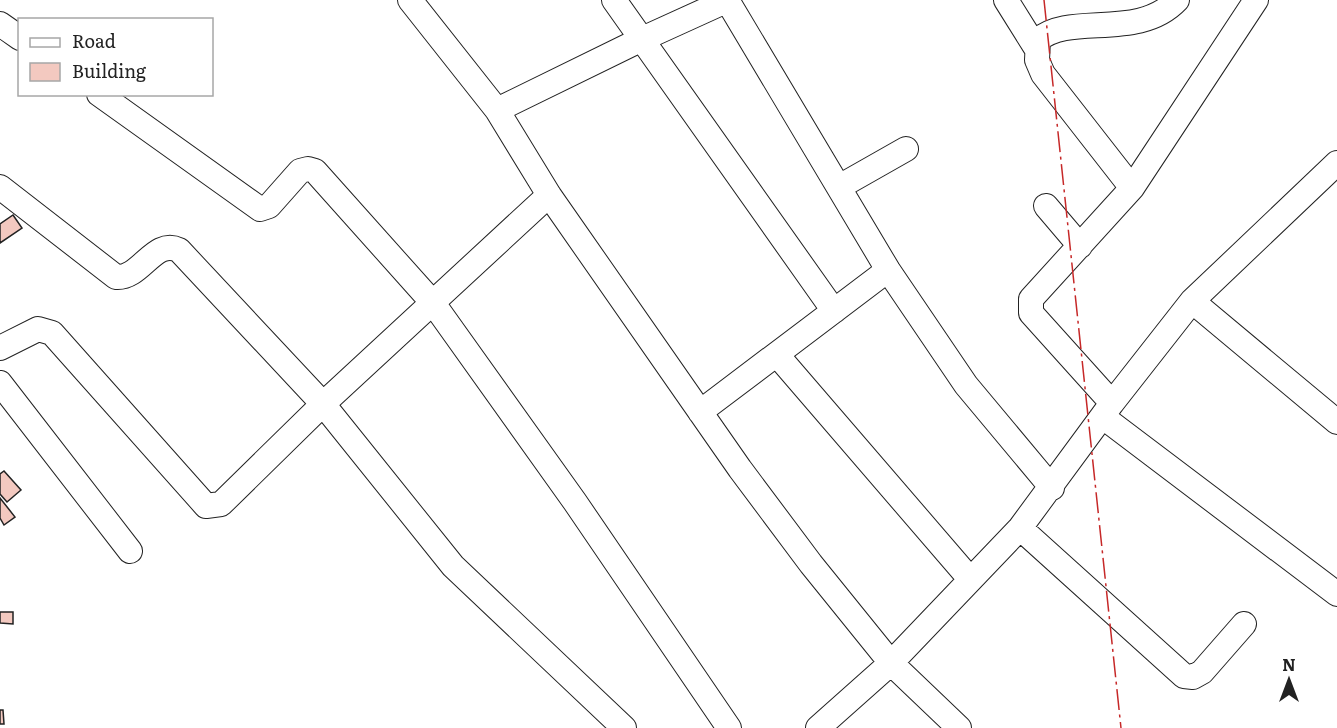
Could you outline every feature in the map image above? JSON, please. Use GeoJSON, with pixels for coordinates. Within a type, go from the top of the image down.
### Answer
{"type":"FeatureCollection","features":[{"type":"Feature","properties":{"kind":"street"},"geometry":{"type":"LineString","coordinates":[[410,0],[497,110],[549,195],[700,412],[811,564],[891,663],[959,728]]}},
{"type":"Feature","properties":{"kind":"street"},"geometry":{"type":"LineString","coordinates":[[614,0],[640,40],[834,311]]}},
{"type":"Feature","properties":{"kind":"street"},"geometry":{"type":"LineString","coordinates":[[497,110],[728,0],[888,270],[966,385],[1052,488]]}},
{"type":"Feature","properties":{"kind":"street"},"geometry":{"type":"LineString","coordinates":[[1006,0],[1036,48]]}},
{"type":"Feature","properties":{"kind":"street"},"geometry":{"type":"LineString","coordinates":[[1132,188],[1043,74],[1036,60],[1036,48],[1038,40],[1056,31],[1127,24],[1154,16],[1177,0]]}},
{"type":"Feature","properties":{"kind":"street"},"geometry":{"type":"LineString","coordinates":[[1256,0],[1132,188],[1031,299],[1031,313],[1108,410],[1337,594]]}},
{"type":"Feature","properties":{"kind":"street"},"geometry":{"type":"LineString","coordinates":[[0,24],[18,37]]}},
{"type":"Feature","properties":{"kind":"street"},"geometry":{"type":"LineString","coordinates":[[102,96],[260,209],[269,206],[300,171],[308,169],[315,171],[433,303],[575,502],[729,728]]}},
{"type":"Feature","properties":{"kind":"street"},"geometry":{"type":"LineString","coordinates":[[839,187],[906,149]]}},
{"type":"Feature","properties":{"kind":"street"},"geometry":{"type":"LineString","coordinates":[[818,728],[891,663],[1020,528],[1192,301],[1337,163]]}},
{"type":"Feature","properties":{"kind":"street"},"geometry":{"type":"LineString","coordinates":[[0,187],[116,277],[128,275],[162,248],[171,246],[179,250],[323,404],[453,566],[624,728]]}},
{"type":"Feature","properties":{"kind":"street"},"geometry":{"type":"LineString","coordinates":[[0,348],[38,330],[52,333],[206,506],[221,504],[323,404],[549,195]]}},
{"type":"Feature","properties":{"kind":"street"},"geometry":{"type":"LineString","coordinates":[[1046,206],[1080,246]]}},
{"type":"Feature","properties":{"kind":"street"},"geometry":{"type":"LineString","coordinates":[[700,412],[778,356],[888,270]]}},
{"type":"Feature","properties":{"kind":"street"},"geometry":{"type":"LineString","coordinates":[[1192,301],[1334,413]]}},
{"type":"Feature","properties":{"kind":"street"},"geometry":{"type":"LineString","coordinates":[[778,356],[970,579]]}},
{"type":"Feature","properties":{"kind":"street"},"geometry":{"type":"LineString","coordinates":[[0,383],[130,551]]}},
{"type":"Feature","properties":{"kind":"street"},"geometry":{"type":"LineString","coordinates":[[1020,528],[1184,675],[1193,676],[1202,672],[1244,624]]}},
{"type":"Feature","properties":{"kind":"building"},"geometry":{"type":"Polygon","coordinates":[[[13,215],[22,228],[0,243],[0,224],[13,215]]]}},
{"type":"Feature","properties":{"kind":"building"},"geometry":{"type":"Polygon","coordinates":[[[4,471],[21,490],[7,502],[0,494],[0,474],[4,471]]]}},
{"type":"Feature","properties":{"kind":"building"},"geometry":{"type":"Polygon","coordinates":[[[0,498],[15,517],[4,525],[0,518],[0,498]]]}},
{"type":"Feature","properties":{"kind":"building"},"geometry":{"type":"Polygon","coordinates":[[[0,612],[13,612],[13,624],[0,623],[0,612]]]}},
{"type":"Feature","properties":{"kind":"building"},"geometry":{"type":"Polygon","coordinates":[[[0,710],[3,710],[4,724],[0,724],[0,710]]]}},
{"type":"Feature","properties":{"kind":"power"},"geometry":{"type":"LineString","coordinates":[[1044,0],[1121,728]]}}]}
